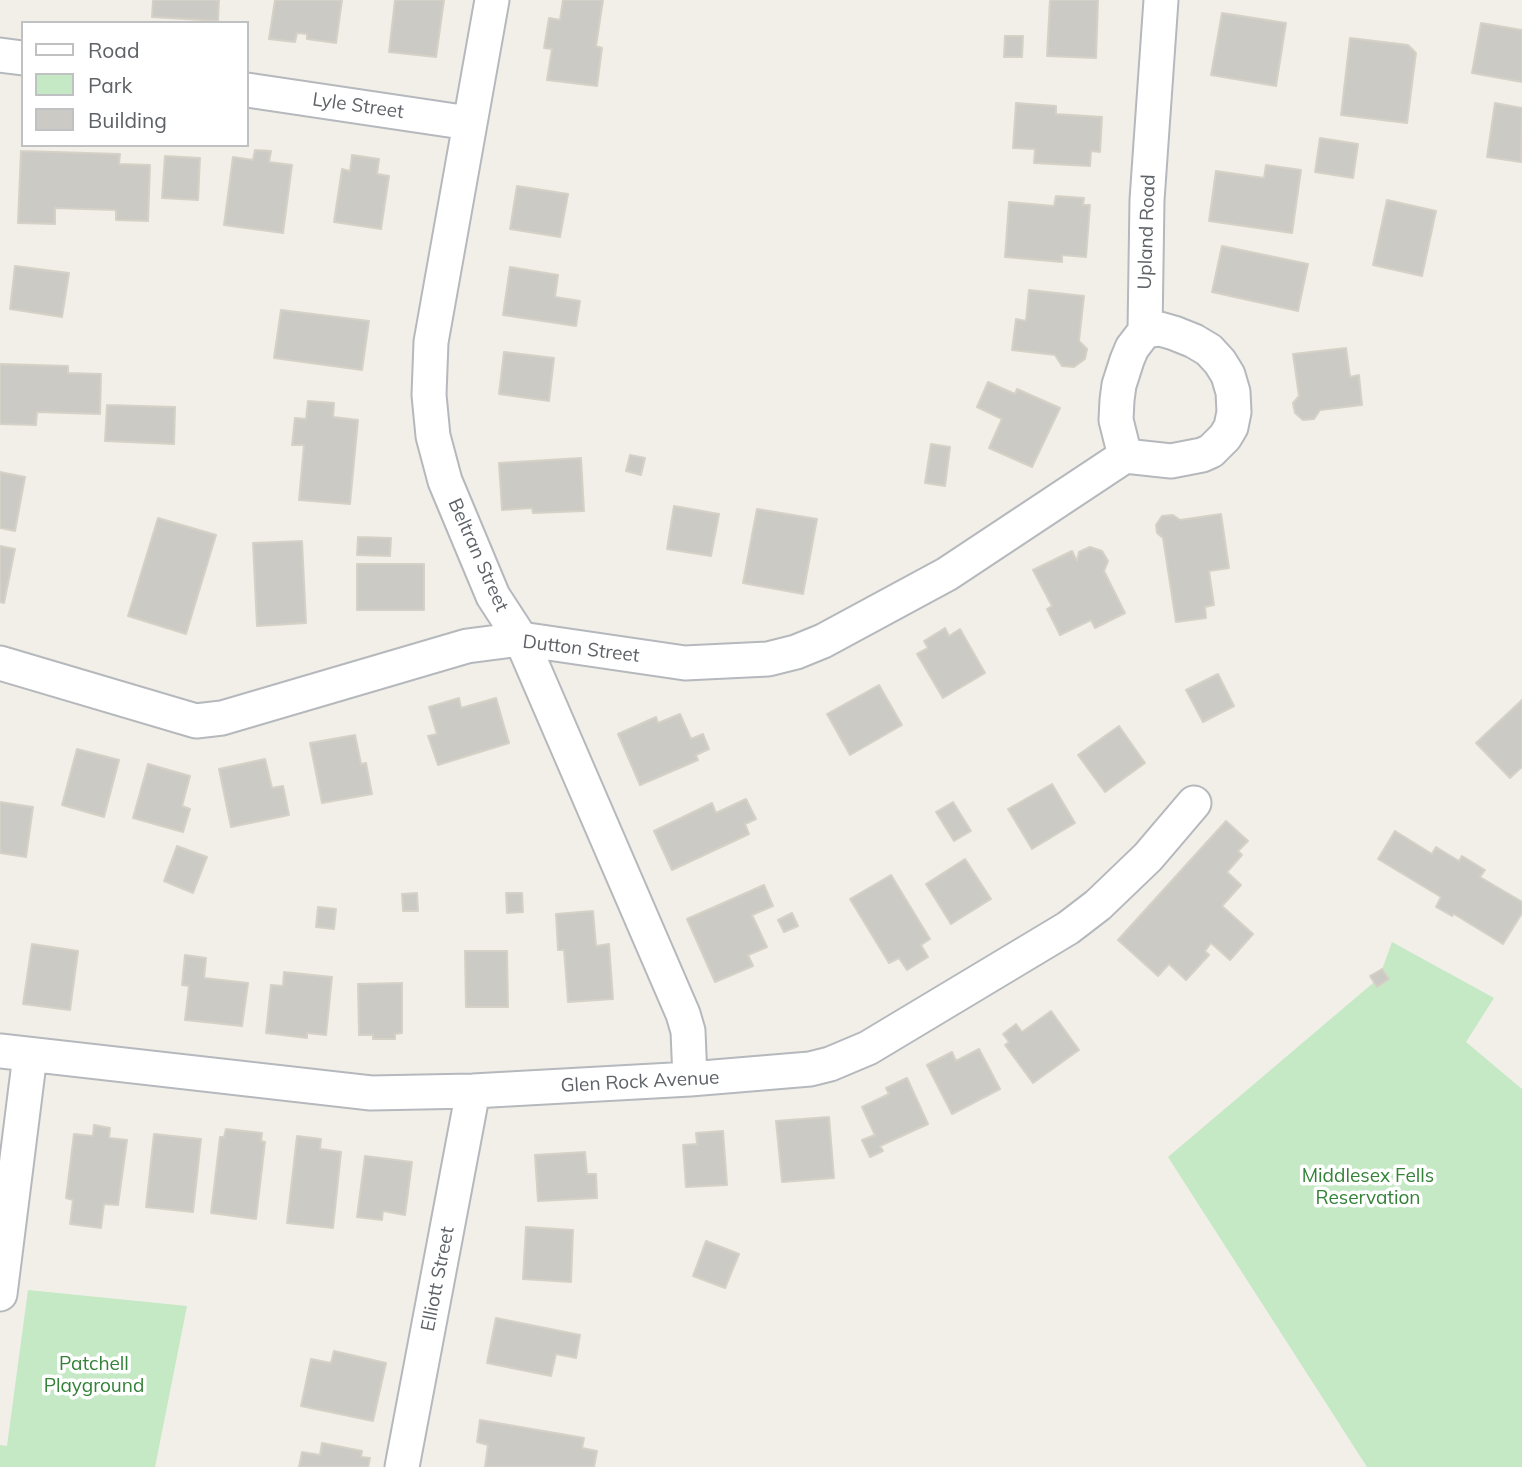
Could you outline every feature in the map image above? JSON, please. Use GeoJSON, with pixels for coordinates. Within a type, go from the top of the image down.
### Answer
{"type":"FeatureCollection","features":[{"type":"Feature","properties":{"kind":"street","name":"Beltran Street"},"geometry":{"type":"LineString","coordinates":[[492,0],[431,342],[431,424],[445,481],[467,536],[493,596],[521,639],[683,1014],[688,1031],[691,1079]]}},
{"type":"Feature","properties":{"kind":"street","name":"Upland Road"},"geometry":{"type":"LineString","coordinates":[[1125,456],[1116,420],[1119,385],[1132,348],[1145,331],[1147,200],[1161,0]]}},
{"type":"Feature","properties":{"kind":"street"},"geometry":{"type":"LineString","coordinates":[[0,54],[21,58]]}},
{"type":"Feature","properties":{"kind":"street","name":"Lyle Street"},"geometry":{"type":"LineString","coordinates":[[248,90],[469,123]]}},
{"type":"Feature","properties":{"kind":"street"},"geometry":{"type":"LineString","coordinates":[[1125,456],[1171,461],[1202,455],[1211,451],[1225,437],[1234,412],[1233,392],[1228,375],[1209,350],[1174,333],[1160,329],[1145,331]]}},
{"type":"Feature","properties":{"kind":"street","name":"Dutton Street"},"geometry":{"type":"LineString","coordinates":[[0,663],[181,718],[204,720],[222,719],[467,646],[521,639],[685,663],[743,661],[796,652],[823,641],[947,573],[1125,456]]}},
{"type":"Feature","properties":{"kind":"street","name":"Glen Rock Avenue"},"geometry":{"type":"LineString","coordinates":[[15,1053],[370,1093],[473,1091],[691,1079],[810,1069],[830,1064],[868,1048],[1069,928],[1098,905],[1148,857],[1194,803]]}},
{"type":"Feature","properties":{"kind":"street"},"geometry":{"type":"LineString","coordinates":[[0,1294],[15,1053]]}},
{"type":"Feature","properties":{"kind":"street","name":"Elliott Street"},"geometry":{"type":"LineString","coordinates":[[402,1467],[473,1091]]}},
{"type":"Feature","properties":{"kind":"green space","name":"Middlesex Fells Reservation"},"geometry":{"type":"Polygon","coordinates":[[[1392,942],[1494,998],[1466,1042],[1522,1089],[1522,1467],[1367,1467],[1168,1157],[1379,978],[1392,942]]]}},
{"type":"Feature","properties":{"kind":"green space","name":"Patchell Playground"},"geometry":{"type":"Polygon","coordinates":[[[28,1290],[187,1306],[155,1467],[0,1467],[0,1445],[7,1446],[28,1290]]]}},
{"type":"Feature","properties":{"kind":"building"},"geometry":{"type":"Polygon","coordinates":[[[153,0],[219,0],[218,21],[152,17],[153,0]]]}},
{"type":"Feature","properties":{"kind":"building"},"geometry":{"type":"Polygon","coordinates":[[[275,0],[342,0],[336,43],[307,39],[307,34],[297,33],[295,42],[269,39],[275,0]]]}},
{"type":"Feature","properties":{"kind":"building"},"geometry":{"type":"Polygon","coordinates":[[[395,0],[444,0],[436,57],[389,52],[395,0]]]}},
{"type":"Feature","properties":{"kind":"building"},"geometry":{"type":"Polygon","coordinates":[[[563,0],[603,0],[596,46],[602,48],[597,86],[547,80],[552,49],[544,48],[549,18],[560,20],[563,0]]]}},
{"type":"Feature","properties":{"kind":"building"},"geometry":{"type":"Polygon","coordinates":[[[1050,0],[1098,0],[1096,58],[1047,56],[1050,0]]]}},
{"type":"Feature","properties":{"kind":"building"},"geometry":{"type":"Polygon","coordinates":[[[1222,13],[1286,23],[1276,86],[1211,75],[1222,13]]]}},
{"type":"Feature","properties":{"kind":"building"},"geometry":{"type":"Polygon","coordinates":[[[1481,23],[1522,30],[1522,82],[1472,73],[1481,23]]]}},
{"type":"Feature","properties":{"kind":"building"},"geometry":{"type":"Polygon","coordinates":[[[1005,36],[1023,36],[1022,57],[1004,57],[1005,36]]]}},
{"type":"Feature","properties":{"kind":"building"},"geometry":{"type":"Polygon","coordinates":[[[1350,38],[1408,45],[1416,53],[1407,123],[1341,115],[1350,38]]]}},
{"type":"Feature","properties":{"kind":"building"},"geometry":{"type":"Polygon","coordinates":[[[1016,103],[1056,106],[1056,114],[1102,117],[1100,152],[1091,151],[1090,166],[1034,163],[1035,149],[1013,148],[1016,103]]]}},
{"type":"Feature","properties":{"kind":"building"},"geometry":{"type":"Polygon","coordinates":[[[1495,103],[1522,108],[1521,162],[1487,157],[1495,103]]]}},
{"type":"Feature","properties":{"kind":"building"},"geometry":{"type":"Polygon","coordinates":[[[1320,138],[1358,144],[1353,178],[1315,172],[1320,138]]]}},
{"type":"Feature","properties":{"kind":"building"},"geometry":{"type":"Polygon","coordinates":[[[255,150],[271,151],[269,162],[292,165],[283,233],[224,225],[233,157],[253,160],[255,150]]]}},
{"type":"Feature","properties":{"kind":"building"},"geometry":{"type":"Polygon","coordinates":[[[21,151],[120,154],[119,164],[150,165],[148,221],[116,220],[116,210],[55,208],[55,224],[18,223],[21,151]]]}},
{"type":"Feature","properties":{"kind":"building"},"geometry":{"type":"Polygon","coordinates":[[[352,155],[379,159],[377,174],[389,176],[381,229],[334,222],[342,169],[350,171],[352,155]]]}},
{"type":"Feature","properties":{"kind":"building"},"geometry":{"type":"Polygon","coordinates":[[[165,156],[200,158],[198,200],[162,198],[165,156]]]}},
{"type":"Feature","properties":{"kind":"building"},"geometry":{"type":"Polygon","coordinates":[[[1266,165],[1301,170],[1292,233],[1209,221],[1216,171],[1264,178],[1266,165]]]}},
{"type":"Feature","properties":{"kind":"building"},"geometry":{"type":"Polygon","coordinates":[[[517,186],[568,194],[560,237],[510,229],[517,186]]]}},
{"type":"Feature","properties":{"kind":"building"},"geometry":{"type":"Polygon","coordinates":[[[1056,196],[1084,198],[1083,205],[1090,205],[1086,257],[1062,255],[1062,262],[1005,257],[1009,202],[1054,206],[1056,196]]]}},
{"type":"Feature","properties":{"kind":"building"},"geometry":{"type":"Polygon","coordinates":[[[1387,200],[1436,211],[1422,276],[1373,265],[1387,200]]]}},
{"type":"Feature","properties":{"kind":"building"},"geometry":{"type":"Polygon","coordinates":[[[1222,246],[1308,264],[1298,311],[1212,292],[1222,246]]]}},
{"type":"Feature","properties":{"kind":"building"},"geometry":{"type":"Polygon","coordinates":[[[15,266],[69,273],[62,317],[10,309],[15,266]]]}},
{"type":"Feature","properties":{"kind":"building"},"geometry":{"type":"Polygon","coordinates":[[[510,267],[558,275],[555,297],[580,301],[576,326],[503,315],[510,267]]]}},
{"type":"Feature","properties":{"kind":"building"},"geometry":{"type":"Polygon","coordinates":[[[1029,290],[1084,296],[1079,341],[1087,349],[1085,359],[1074,367],[1062,366],[1055,355],[1012,350],[1016,319],[1026,321],[1029,290]]]}},
{"type":"Feature","properties":{"kind":"building"},"geometry":{"type":"Polygon","coordinates":[[[281,310],[369,321],[362,370],[274,358],[281,310]]]}},
{"type":"Feature","properties":{"kind":"building"},"geometry":{"type":"Polygon","coordinates":[[[1346,348],[1350,377],[1359,375],[1362,405],[1320,410],[1314,419],[1303,420],[1295,413],[1293,403],[1299,396],[1293,354],[1346,348]]]}},
{"type":"Feature","properties":{"kind":"building"},"geometry":{"type":"Polygon","coordinates":[[[504,352],[554,358],[549,401],[499,394],[504,352]]]}},
{"type":"Feature","properties":{"kind":"building"},"geometry":{"type":"Polygon","coordinates":[[[0,364],[68,366],[68,373],[101,374],[100,414],[37,412],[36,425],[0,424],[0,364]]]}},
{"type":"Feature","properties":{"kind":"building"},"geometry":{"type":"Polygon","coordinates":[[[988,382],[1015,394],[1017,389],[1060,408],[1032,467],[989,448],[1002,419],[977,407],[988,382]]]}},
{"type":"Feature","properties":{"kind":"building"},"geometry":{"type":"Polygon","coordinates":[[[308,401],[334,403],[333,417],[358,420],[350,504],[299,500],[304,445],[292,445],[295,418],[306,419],[308,401]]]}},
{"type":"Feature","properties":{"kind":"building"},"geometry":{"type":"Polygon","coordinates":[[[107,405],[175,407],[174,444],[105,441],[107,405]]]}},
{"type":"Feature","properties":{"kind":"building"},"geometry":{"type":"Polygon","coordinates":[[[931,444],[950,447],[945,486],[925,483],[931,444]]]}},
{"type":"Feature","properties":{"kind":"building"},"geometry":{"type":"Polygon","coordinates":[[[630,455],[645,458],[641,475],[626,471],[630,455]]]}},
{"type":"Feature","properties":{"kind":"building"},"geometry":{"type":"Polygon","coordinates":[[[581,458],[584,511],[533,513],[532,508],[502,510],[499,463],[581,458]]]}},
{"type":"Feature","properties":{"kind":"building"},"geometry":{"type":"Polygon","coordinates":[[[0,472],[25,477],[15,531],[0,528],[0,472]]]}},
{"type":"Feature","properties":{"kind":"building"},"geometry":{"type":"Polygon","coordinates":[[[674,506],[719,514],[711,556],[667,549],[674,506]]]}},
{"type":"Feature","properties":{"kind":"building"},"geometry":{"type":"Polygon","coordinates":[[[757,509],[817,519],[803,594],[743,583],[757,509]]]}},
{"type":"Feature","properties":{"kind":"building"},"geometry":{"type":"Polygon","coordinates":[[[1221,514],[1229,568],[1209,571],[1214,605],[1205,607],[1206,618],[1176,622],[1163,538],[1157,533],[1156,525],[1162,516],[1173,515],[1180,520],[1221,514]]]}},
{"type":"Feature","properties":{"kind":"building"},"geometry":{"type":"Polygon","coordinates":[[[158,518],[216,535],[186,634],[128,616],[158,518]]]}},
{"type":"Feature","properties":{"kind":"building"},"geometry":{"type":"Polygon","coordinates":[[[358,537],[391,538],[390,556],[357,555],[358,537]]]}},
{"type":"Feature","properties":{"kind":"building"},"geometry":{"type":"Polygon","coordinates":[[[302,541],[306,623],[257,626],[253,543],[302,541]]]}},
{"type":"Feature","properties":{"kind":"building"},"geometry":{"type":"Polygon","coordinates":[[[0,546],[15,549],[4,603],[0,602],[0,546]]]}},
{"type":"Feature","properties":{"kind":"building"},"geometry":{"type":"Polygon","coordinates":[[[1090,547],[1102,551],[1108,561],[1104,571],[1125,613],[1095,628],[1091,620],[1060,635],[1047,609],[1052,606],[1033,570],[1072,551],[1077,561],[1079,552],[1090,547]]]}},
{"type":"Feature","properties":{"kind":"building"},"geometry":{"type":"Polygon","coordinates":[[[357,564],[424,564],[424,610],[357,610],[357,564]]]}},
{"type":"Feature","properties":{"kind":"building"},"geometry":{"type":"Polygon","coordinates":[[[945,628],[949,636],[960,629],[985,673],[943,698],[917,654],[928,648],[924,641],[945,628]]]}},
{"type":"Feature","properties":{"kind":"building"},"geometry":{"type":"Polygon","coordinates":[[[1218,674],[1234,706],[1203,722],[1186,690],[1218,674]]]}},
{"type":"Feature","properties":{"kind":"building"},"geometry":{"type":"Polygon","coordinates":[[[879,685],[902,725],[850,755],[827,714],[879,685]]]}},
{"type":"Feature","properties":{"kind":"building"},"geometry":{"type":"Polygon","coordinates":[[[459,698],[461,708],[496,698],[509,743],[438,765],[428,736],[437,734],[429,707],[459,698]]]}},
{"type":"Feature","properties":{"kind":"building"},"geometry":{"type":"Polygon","coordinates":[[[1522,700],[1522,767],[1510,778],[1476,743],[1522,700]]]}},
{"type":"Feature","properties":{"kind":"building"},"geometry":{"type":"Polygon","coordinates":[[[680,714],[691,739],[703,734],[709,749],[696,755],[698,760],[640,785],[618,734],[656,717],[658,723],[680,714]]]}},
{"type":"Feature","properties":{"kind":"building"},"geometry":{"type":"Polygon","coordinates":[[[1119,726],[1145,763],[1105,792],[1078,755],[1119,726]]]}},
{"type":"Feature","properties":{"kind":"building"},"geometry":{"type":"Polygon","coordinates":[[[355,735],[361,764],[366,763],[372,794],[322,803],[310,743],[355,735]]]}},
{"type":"Feature","properties":{"kind":"building"},"geometry":{"type":"Polygon","coordinates":[[[77,749],[119,760],[104,817],[62,805],[77,749]]]}},
{"type":"Feature","properties":{"kind":"building"},"geometry":{"type":"Polygon","coordinates":[[[265,759],[272,788],[283,786],[289,815],[231,827],[219,769],[265,759]]]}},
{"type":"Feature","properties":{"kind":"building"},"geometry":{"type":"Polygon","coordinates":[[[148,764],[190,776],[182,806],[190,809],[183,832],[133,818],[148,764]]]}},
{"type":"Feature","properties":{"kind":"building"},"geometry":{"type":"Polygon","coordinates":[[[1052,784],[1075,823],[1032,849],[1008,809],[1052,784]]]}},
{"type":"Feature","properties":{"kind":"building"},"geometry":{"type":"Polygon","coordinates":[[[746,799],[756,819],[745,824],[749,834],[672,870],[654,831],[712,803],[716,813],[746,799]]]}},
{"type":"Feature","properties":{"kind":"building"},"geometry":{"type":"Polygon","coordinates":[[[0,802],[33,807],[26,857],[0,853],[0,802]]]}},
{"type":"Feature","properties":{"kind":"building"},"geometry":{"type":"Polygon","coordinates":[[[953,802],[971,831],[954,841],[936,812],[953,802]]]}},
{"type":"Feature","properties":{"kind":"building"},"geometry":{"type":"Polygon","coordinates":[[[1226,821],[1248,841],[1238,851],[1242,855],[1227,872],[1241,885],[1222,906],[1253,934],[1230,960],[1211,943],[1205,951],[1209,955],[1186,980],[1169,964],[1158,976],[1118,940],[1226,821]]]}},
{"type":"Feature","properties":{"kind":"building"},"geometry":{"type":"Polygon","coordinates":[[[1395,831],[1432,854],[1436,847],[1459,861],[1462,856],[1485,870],[1480,877],[1522,902],[1522,913],[1503,944],[1454,914],[1452,916],[1436,907],[1441,897],[1378,859],[1395,831]]]}},
{"type":"Feature","properties":{"kind":"building"},"geometry":{"type":"Polygon","coordinates":[[[177,846],[207,857],[193,893],[164,881],[177,846]]]}},
{"type":"Feature","properties":{"kind":"building"},"geometry":{"type":"Polygon","coordinates":[[[965,859],[991,899],[951,924],[926,884],[965,859]]]}},
{"type":"Feature","properties":{"kind":"building"},"geometry":{"type":"Polygon","coordinates":[[[891,875],[930,939],[921,945],[928,957],[907,970],[899,958],[889,963],[850,899],[891,875]]]}},
{"type":"Feature","properties":{"kind":"building"},"geometry":{"type":"Polygon","coordinates":[[[764,885],[773,906],[752,915],[767,947],[748,955],[753,966],[715,982],[687,919],[764,885]]]}},
{"type":"Feature","properties":{"kind":"building"},"geometry":{"type":"Polygon","coordinates":[[[417,893],[418,911],[403,911],[402,894],[417,893]]]}},
{"type":"Feature","properties":{"kind":"building"},"geometry":{"type":"Polygon","coordinates":[[[506,893],[522,893],[523,912],[507,913],[506,893]]]}},
{"type":"Feature","properties":{"kind":"building"},"geometry":{"type":"Polygon","coordinates":[[[318,907],[336,909],[334,929],[316,927],[318,907]]]}},
{"type":"Feature","properties":{"kind":"building"},"geometry":{"type":"Polygon","coordinates":[[[593,911],[596,946],[609,944],[613,999],[568,1002],[564,950],[558,950],[556,914],[593,911]]]}},
{"type":"Feature","properties":{"kind":"building"},"geometry":{"type":"Polygon","coordinates":[[[792,913],[798,926],[784,932],[778,920],[792,913]]]}},
{"type":"Feature","properties":{"kind":"building"},"geometry":{"type":"Polygon","coordinates":[[[32,944],[78,951],[70,1010],[23,1004],[32,944]]]}},
{"type":"Feature","properties":{"kind":"building"},"geometry":{"type":"Polygon","coordinates":[[[465,951],[507,951],[508,1007],[466,1007],[465,951]]]}},
{"type":"Feature","properties":{"kind":"building"},"geometry":{"type":"Polygon","coordinates":[[[185,955],[206,958],[204,978],[248,983],[242,1026],[185,1020],[189,986],[182,985],[185,955]]]}},
{"type":"Feature","properties":{"kind":"building"},"geometry":{"type":"Polygon","coordinates":[[[1382,969],[1389,979],[1377,987],[1370,976],[1382,969]]]}},
{"type":"Feature","properties":{"kind":"building"},"geometry":{"type":"Polygon","coordinates":[[[284,972],[332,977],[326,1035],[307,1033],[307,1038],[266,1033],[271,985],[283,986],[284,972]]]}},
{"type":"Feature","properties":{"kind":"building"},"geometry":{"type":"Polygon","coordinates":[[[402,983],[402,1033],[395,1034],[395,1039],[373,1039],[373,1035],[359,1035],[358,984],[402,983]]]}},
{"type":"Feature","properties":{"kind":"building"},"geometry":{"type":"Polygon","coordinates":[[[1051,1011],[1079,1050],[1033,1083],[1005,1045],[1009,1042],[1003,1034],[1016,1024],[1022,1032],[1051,1011]]]}},
{"type":"Feature","properties":{"kind":"building"},"geometry":{"type":"Polygon","coordinates":[[[979,1049],[1000,1089],[952,1114],[927,1065],[952,1052],[956,1061],[979,1049]]]}},
{"type":"Feature","properties":{"kind":"building"},"geometry":{"type":"Polygon","coordinates":[[[907,1078],[928,1124],[880,1146],[883,1151],[870,1157],[862,1140],[875,1135],[862,1107],[889,1094],[886,1088],[907,1078]]]}},
{"type":"Feature","properties":{"kind":"building"},"geometry":{"type":"Polygon","coordinates":[[[829,1117],[834,1178],[782,1182],[776,1121],[829,1117]]]}},
{"type":"Feature","properties":{"kind":"building"},"geometry":{"type":"Polygon","coordinates":[[[94,1125],[110,1128],[109,1138],[127,1140],[118,1205],[104,1204],[101,1228],[70,1224],[73,1200],[66,1198],[74,1134],[93,1136],[94,1125]]]}},
{"type":"Feature","properties":{"kind":"building"},"geometry":{"type":"Polygon","coordinates":[[[226,1129],[262,1133],[261,1141],[265,1142],[256,1219],[211,1213],[220,1137],[224,1137],[226,1129]]]}},
{"type":"Feature","properties":{"kind":"building"},"geometry":{"type":"Polygon","coordinates":[[[723,1131],[727,1185],[686,1187],[683,1145],[697,1144],[696,1133],[723,1131]]]}},
{"type":"Feature","properties":{"kind":"building"},"geometry":{"type":"Polygon","coordinates":[[[154,1134],[201,1139],[193,1212],[146,1207],[154,1134]]]}},
{"type":"Feature","properties":{"kind":"building"},"geometry":{"type":"Polygon","coordinates":[[[297,1136],[321,1139],[320,1149],[341,1152],[333,1228],[287,1223],[297,1136]]]}},
{"type":"Feature","properties":{"kind":"building"},"geometry":{"type":"Polygon","coordinates":[[[585,1152],[587,1174],[596,1174],[597,1198],[538,1201],[535,1155],[585,1152]]]}},
{"type":"Feature","properties":{"kind":"building"},"geometry":{"type":"Polygon","coordinates":[[[365,1156],[412,1162],[405,1215],[383,1211],[382,1220],[357,1217],[365,1156]]]}},
{"type":"Feature","properties":{"kind":"building"},"geometry":{"type":"Polygon","coordinates":[[[526,1227],[573,1230],[571,1282],[523,1279],[526,1227]]]}},
{"type":"Feature","properties":{"kind":"building"},"geometry":{"type":"Polygon","coordinates":[[[706,1241],[739,1254],[725,1288],[693,1276],[706,1241]]]}},
{"type":"Feature","properties":{"kind":"building"},"geometry":{"type":"Polygon","coordinates":[[[496,1318],[580,1335],[576,1358],[556,1354],[551,1376],[487,1363],[496,1318]]]}},
{"type":"Feature","properties":{"kind":"building"},"geometry":{"type":"Polygon","coordinates":[[[334,1351],[386,1363],[373,1421],[301,1406],[311,1359],[331,1363],[334,1351]]]}},
{"type":"Feature","properties":{"kind":"building"},"geometry":{"type":"Polygon","coordinates":[[[480,1420],[584,1438],[582,1448],[597,1451],[594,1467],[485,1467],[488,1445],[477,1442],[480,1420]]]}},
{"type":"Feature","properties":{"kind":"building"},"geometry":{"type":"Polygon","coordinates":[[[322,1443],[362,1451],[361,1457],[370,1458],[368,1467],[299,1467],[302,1452],[320,1455],[322,1443]]]}}]}
